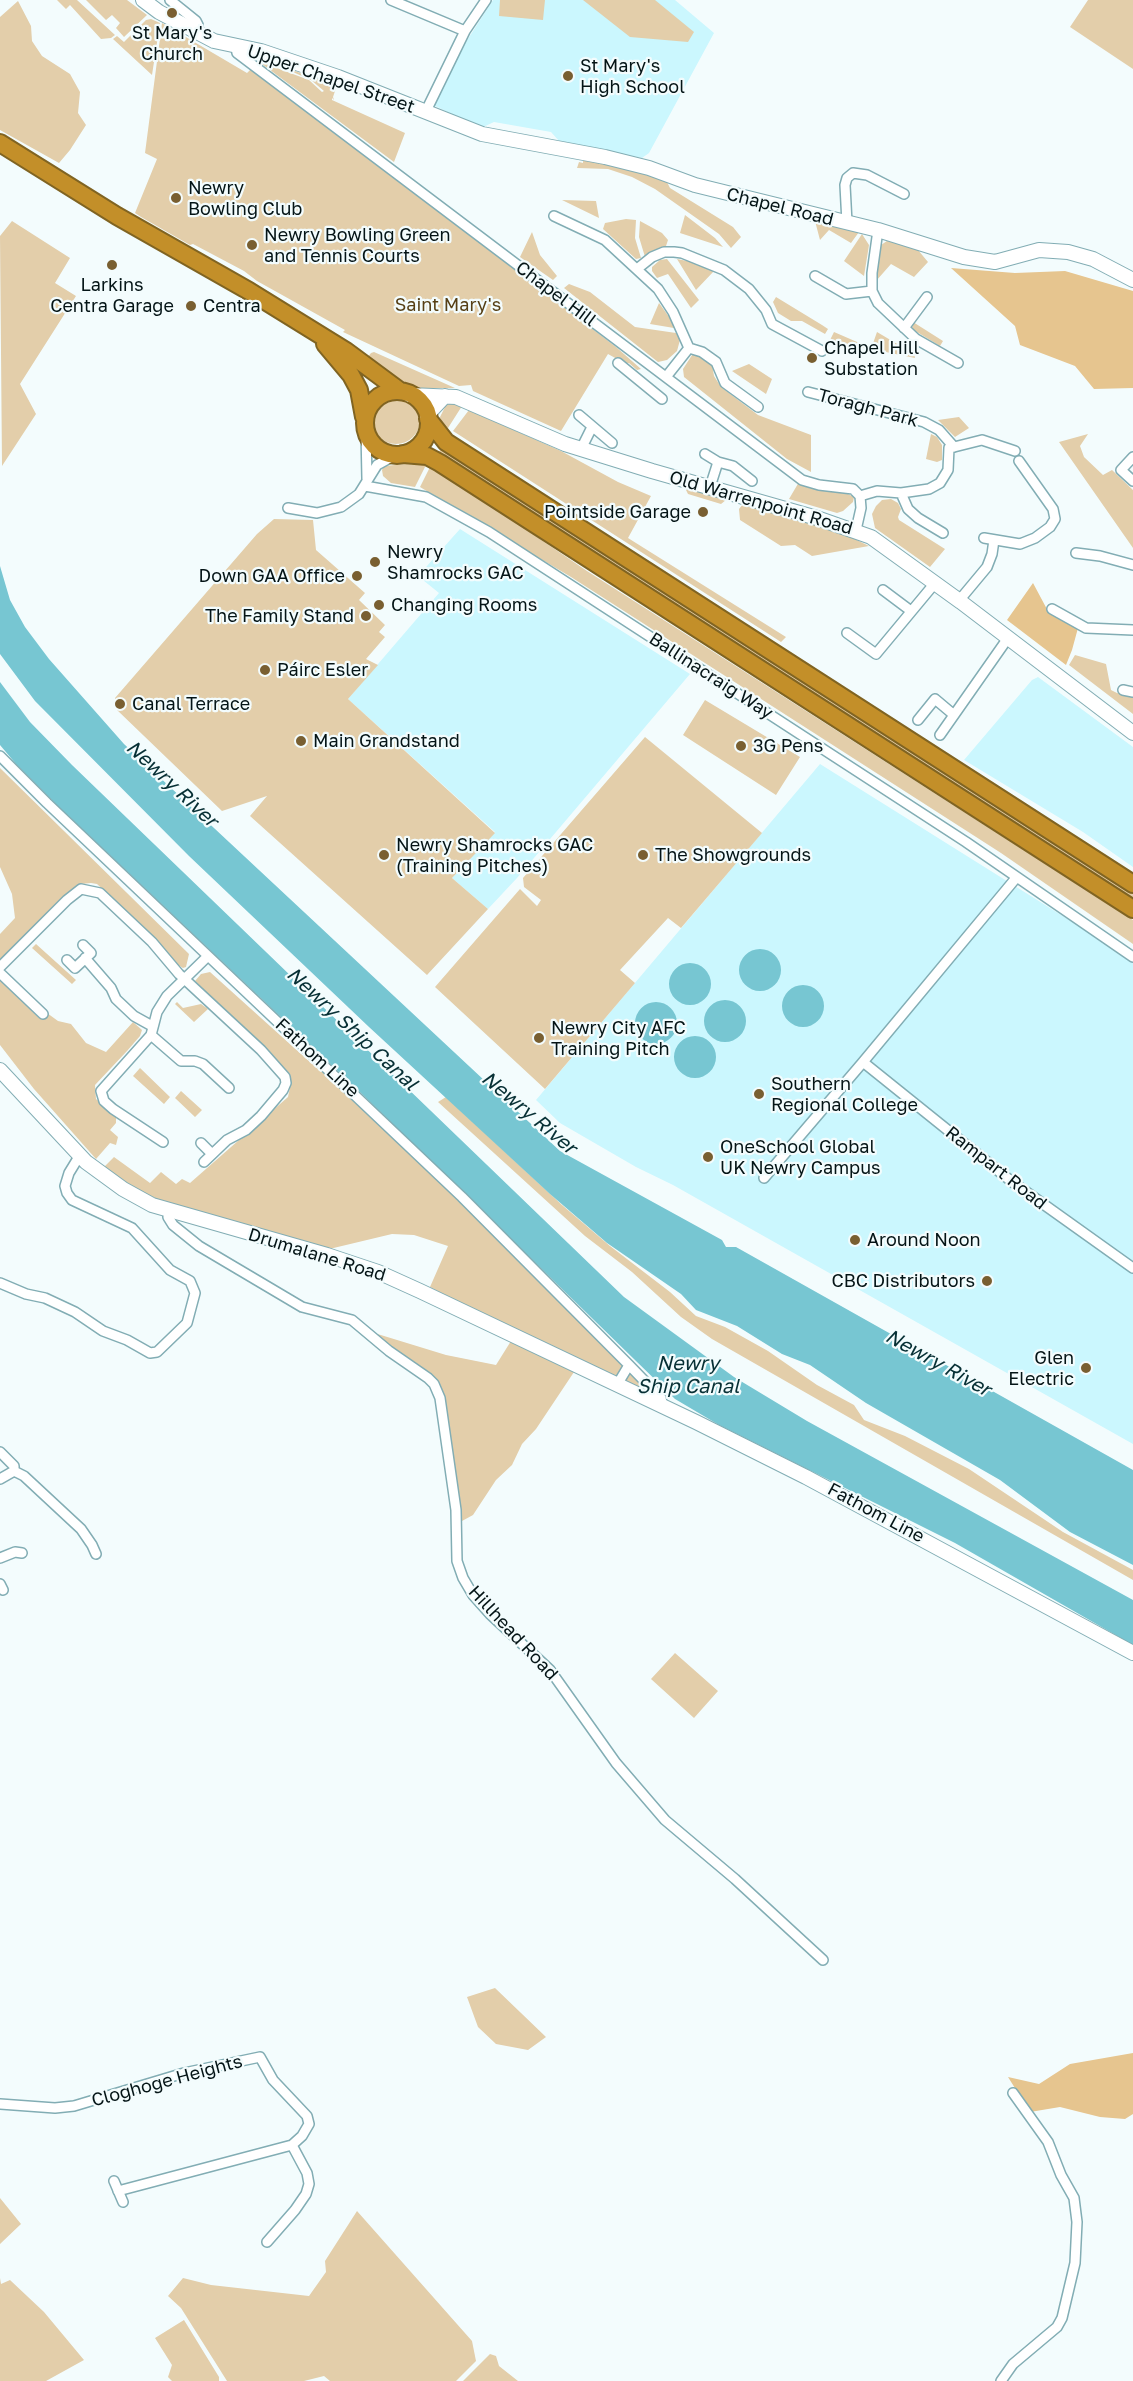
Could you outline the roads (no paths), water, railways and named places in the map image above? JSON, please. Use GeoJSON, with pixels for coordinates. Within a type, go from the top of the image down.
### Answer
{"type":"FeatureCollection","features":[{"type":"Feature","properties":{"kind":"highway"},"geometry":{"type":"LineString","coordinates":[[0,143],[117,216],[346,351],[418,400],[446,442],[1133,884]]}},
{"type":"Feature","properties":{"kind":"highway"},"geometry":{"type":"LineString","coordinates":[[314,332],[351,375],[359,390],[365,427],[378,448],[399,454],[427,456],[440,463],[1133,909]]}},
{"type":"Feature","properties":{"kind":"highway"},"geometry":{"type":"LineString","coordinates":[[365,427],[370,404],[376,398],[392,391],[405,393]]}},
{"type":"Feature","properties":{"kind":"highway"},"geometry":{"type":"LineString","coordinates":[[399,454],[411,452],[424,441],[428,417]]}},
{"type":"Feature","properties":{"kind":"street","name":"Upper Chapel Street"},"geometry":{"type":"LineString","coordinates":[[143,0],[195,32],[236,47],[261,51],[338,77],[426,111]]}},
{"type":"Feature","properties":{"kind":"street"},"geometry":{"type":"LineString","coordinates":[[170,0],[196,21],[198,25],[195,32]]}},
{"type":"Feature","properties":{"kind":"street"},"geometry":{"type":"LineString","coordinates":[[391,0],[465,31]]}},
{"type":"Feature","properties":{"kind":"street"},"geometry":{"type":"LineString","coordinates":[[426,111],[465,31],[486,0]]}},
{"type":"Feature","properties":{"kind":"street","name":"Chapel Hill"},"geometry":{"type":"LineString","coordinates":[[236,47],[237,53],[802,480],[819,485],[854,489],[860,496]]}},
{"type":"Feature","properties":{"kind":"street","name":"Chapel Road"},"geometry":{"type":"LineString","coordinates":[[426,111],[482,134],[605,157],[649,168],[695,185],[878,230],[964,257],[995,262],[1039,250],[1068,252],[1094,259],[1133,280]]}},
{"type":"Feature","properties":{"kind":"street"},"geometry":{"type":"LineString","coordinates":[[847,223],[845,185],[847,178],[853,172],[867,175],[904,194]]}},
{"type":"Feature","properties":{"kind":"street"},"geometry":{"type":"LineString","coordinates":[[554,216],[605,240],[637,269],[657,289],[673,312],[688,348]]}},
{"type":"Feature","properties":{"kind":"street"},"geometry":{"type":"LineString","coordinates":[[878,230],[872,273],[873,291],[878,303],[916,339],[958,363]]}},
{"type":"Feature","properties":{"kind":"street"},"geometry":{"type":"LineString","coordinates":[[637,269],[652,257],[664,252],[682,253],[724,270],[749,289],[766,310],[772,324],[822,351]]}},
{"type":"Feature","properties":{"kind":"street"},"geometry":{"type":"LineString","coordinates":[[815,276],[846,294],[873,291]]}},
{"type":"Feature","properties":{"kind":"street"},"geometry":{"type":"LineString","coordinates":[[904,328],[927,297]]}},
{"type":"Feature","properties":{"kind":"street"},"geometry":{"type":"LineString","coordinates":[[666,377],[688,348]]}},
{"type":"Feature","properties":{"kind":"street"},"geometry":{"type":"LineString","coordinates":[[688,348],[702,352],[716,362],[725,383],[758,407]]}},
{"type":"Feature","properties":{"kind":"street"},"geometry":{"type":"LineString","coordinates":[[618,363],[662,399]]}},
{"type":"Feature","properties":{"kind":"street"},"geometry":{"type":"LineString","coordinates":[[639,380],[652,366]]}},
{"type":"Feature","properties":{"kind":"street","name":"Toragh Park"},"geometry":{"type":"LineString","coordinates":[[808,392],[924,422],[939,430],[954,447]]}},
{"type":"Feature","properties":{"kind":"street","name":"Old Warrenpoint Road"},"geometry":{"type":"LineString","coordinates":[[405,393],[445,396],[467,401],[580,449],[856,530],[872,537],[962,602],[1133,733]]}},
{"type":"Feature","properties":{"kind":"street"},"geometry":{"type":"LineString","coordinates":[[428,417],[445,396]]}},
{"type":"Feature","properties":{"kind":"street"},"geometry":{"type":"LineString","coordinates":[[579,415],[612,443]]}},
{"type":"Feature","properties":{"kind":"street"},"geometry":{"type":"LineString","coordinates":[[365,427],[366,484]]}},
{"type":"Feature","properties":{"kind":"street"},"geometry":{"type":"LineString","coordinates":[[580,449],[592,427]]}},
{"type":"Feature","properties":{"kind":"street"},"geometry":{"type":"LineString","coordinates":[[856,530],[861,508],[860,496],[877,491],[901,493],[930,489],[940,483],[948,470],[949,448],[982,440],[1015,451]]}},
{"type":"Feature","properties":{"kind":"street"},"geometry":{"type":"LineString","coordinates":[[288,508],[304,512],[329,511],[352,501],[366,484],[377,465],[399,454]]}},
{"type":"Feature","properties":{"kind":"street"},"geometry":{"type":"LineString","coordinates":[[705,454],[718,462],[733,466],[752,481]]}},
{"type":"Feature","properties":{"kind":"street"},"geometry":{"type":"LineString","coordinates":[[1133,457],[1121,470],[1133,481]]}},
{"type":"Feature","properties":{"kind":"street"},"geometry":{"type":"LineString","coordinates":[[984,538],[1020,544],[1043,533],[1055,519],[1053,509],[1019,461]]}},
{"type":"Feature","properties":{"kind":"street"},"geometry":{"type":"LineString","coordinates":[[710,487],[718,462]]}},
{"type":"Feature","properties":{"kind":"street","name":"Ballinacraig Way"},"geometry":{"type":"LineString","coordinates":[[366,484],[426,496],[489,532],[966,842],[1133,957]]}},
{"type":"Feature","properties":{"kind":"street"},"geometry":{"type":"LineString","coordinates":[[901,493],[908,509],[943,533]]}},
{"type":"Feature","properties":{"kind":"street"},"geometry":{"type":"LineString","coordinates":[[962,602],[962,597],[987,567],[992,555],[994,540]]}},
{"type":"Feature","properties":{"kind":"street"},"geometry":{"type":"LineString","coordinates":[[1076,553],[1100,556],[1133,565]]}},
{"type":"Feature","properties":{"kind":"street"},"geometry":{"type":"LineString","coordinates":[[847,633],[876,654],[935,583]]}},
{"type":"Feature","properties":{"kind":"street"},"geometry":{"type":"LineString","coordinates":[[883,590],[911,611]]}},
{"type":"Feature","properties":{"kind":"street"},"geometry":{"type":"LineString","coordinates":[[1052,609],[1086,628],[1133,630]]}},
{"type":"Feature","properties":{"kind":"street"},"geometry":{"type":"LineString","coordinates":[[940,735],[1008,639]]}},
{"type":"Feature","properties":{"kind":"street"},"geometry":{"type":"LineString","coordinates":[[918,720],[934,699],[954,715]]}},
{"type":"Feature","properties":{"kind":"street","name":"Fathom Line"},"geometry":{"type":"LineString","coordinates":[[0,756],[462,1197],[661,1398],[663,1406],[863,1507],[1133,1653]]}},
{"type":"Feature","properties":{"kind":"street"},"geometry":{"type":"LineString","coordinates":[[764,1178],[1016,878]]}},
{"type":"Feature","properties":{"kind":"street"},"geometry":{"type":"LineString","coordinates":[[0,967],[81,889],[100,893],[152,942],[184,978],[261,1050],[285,1077],[286,1083],[273,1104],[237,1136],[227,1140],[204,1162]]}},
{"type":"Feature","properties":{"kind":"street"},"geometry":{"type":"LineString","coordinates":[[67,960],[75,968],[91,953],[82,945]]}},
{"type":"Feature","properties":{"kind":"street"},"geometry":{"type":"LineString","coordinates":[[163,1142],[113,1109],[104,1101],[101,1091],[152,1031],[157,1012],[166,996],[208,956]]}},
{"type":"Feature","properties":{"kind":"street"},"geometry":{"type":"LineString","coordinates":[[85,958],[111,988],[116,999],[181,1061],[195,1061],[203,1064],[229,1088]]}},
{"type":"Feature","properties":{"kind":"street"},"geometry":{"type":"LineString","coordinates":[[0,973],[43,1014]]}},
{"type":"Feature","properties":{"kind":"street","name":"Rampart Road"},"geometry":{"type":"LineString","coordinates":[[863,1062],[1011,1181],[1133,1268]]}},
{"type":"Feature","properties":{"kind":"street","name":"Drumalane Road"},"geometry":{"type":"LineString","coordinates":[[0,1070],[80,1155],[123,1189],[169,1212],[327,1255],[378,1272],[663,1406]]}},
{"type":"Feature","properties":{"kind":"street"},"geometry":{"type":"LineString","coordinates":[[201,1143],[212,1154]]}},
{"type":"Feature","properties":{"kind":"street"},"geometry":{"type":"LineString","coordinates":[[0,1282],[75,1312],[103,1331],[128,1340],[150,1353],[157,1352],[187,1323],[195,1293],[190,1281],[170,1270],[132,1228],[72,1200],[67,1193],[65,1186],[69,1173],[80,1155]]}},
{"type":"Feature","properties":{"kind":"street","name":"Hillhead Road"},"geometry":{"type":"LineString","coordinates":[[169,1212],[168,1217],[173,1225],[199,1246],[302,1307],[352,1320],[434,1384],[440,1398],[456,1510],[457,1561],[463,1578],[473,1595],[550,1670],[597,1738],[665,1820],[735,1879],[823,1960]]}},
{"type":"Feature","properties":{"kind":"street"},"geometry":{"type":"LineString","coordinates":[[617,1385],[629,1365]]}},
{"type":"Feature","properties":{"kind":"street"},"geometry":{"type":"LineString","coordinates":[[0,1452],[11,1461],[14,1471],[24,1476],[81,1529],[96,1554]]}},
{"type":"Feature","properties":{"kind":"street"},"geometry":{"type":"LineString","coordinates":[[0,1479],[14,1471]]}},
{"type":"Feature","properties":{"kind":"street"},"geometry":{"type":"LineString","coordinates":[[0,1558],[15,1552],[22,1553]]}},
{"type":"Feature","properties":{"kind":"street","name":"Cloghoge Heights"},"geometry":{"type":"LineString","coordinates":[[0,2104],[55,2108],[74,2106],[184,2073],[260,2057],[273,2080],[307,2116],[309,2124],[302,2136],[292,2145]]}},
{"type":"Feature","properties":{"kind":"street"},"geometry":{"type":"LineString","coordinates":[[1001,2381],[1013,2364],[1058,2327],[1075,2263],[1077,2222],[1074,2198],[1061,2175],[1048,2142],[1013,2093]]}},
{"type":"Feature","properties":{"kind":"street"},"geometry":{"type":"LineString","coordinates":[[118,2192],[292,2145],[307,2173],[309,2184],[296,2210],[267,2242]]}},
{"type":"Feature","properties":{"kind":"street"},"geometry":{"type":"LineString","coordinates":[[114,2181],[123,2202]]}},
{"type":"Feature","properties":{"kind":"water","name":"Newry River"},"geometry":{"type":"Polygon","coordinates":[[[0,566],[10,600],[25,627],[49,659],[124,744],[560,1151],[722,1240],[726,1247],[736,1247],[1133,1470],[1133,1565],[1070,1532],[1000,1480],[866,1403],[810,1365],[782,1354],[737,1326],[696,1310],[681,1294],[607,1243],[550,1194],[369,1027],[189,856],[35,701],[0,654],[0,566]]]}},
{"type":"Feature","properties":{"kind":"water","name":"Newry Ship Canal"},"geometry":{"type":"Polygon","coordinates":[[[0,682],[30,722],[72,765],[624,1297],[734,1377],[807,1421],[1133,1600],[1133,1645],[955,1543],[719,1425],[675,1399],[363,1095],[16,764],[0,745],[0,682]]]}},
{"type":"Feature","properties":{"kind":"water"},"geometry":{"type":"Polygon","coordinates":[[[760,949],[775,955],[781,970],[775,985],[760,991],[745,985],[739,970],[745,955],[760,949]]]}},
{"type":"Feature","properties":{"kind":"water"},"geometry":{"type":"Polygon","coordinates":[[[690,963],[705,969],[711,984],[705,999],[690,1005],[675,999],[669,984],[675,969],[690,963]]]}},
{"type":"Feature","properties":{"kind":"water"},"geometry":{"type":"Polygon","coordinates":[[[803,985],[818,991],[824,1006],[818,1021],[803,1027],[788,1021],[782,1006],[788,991],[803,985]]]}},
{"type":"Feature","properties":{"kind":"water"},"geometry":{"type":"Polygon","coordinates":[[[725,1000],[740,1006],[746,1021],[740,1036],[725,1042],[710,1036],[704,1021],[710,1006],[725,1000]]]}},
{"type":"Feature","properties":{"kind":"water"},"geometry":{"type":"Polygon","coordinates":[[[656,1002],[671,1008],[677,1023],[671,1038],[656,1044],[641,1038],[635,1023],[641,1008],[656,1002]]]}},
{"type":"Feature","properties":{"kind":"water"},"geometry":{"type":"Polygon","coordinates":[[[695,1036],[710,1042],[716,1057],[710,1072],[695,1078],[680,1072],[674,1057],[680,1042],[695,1036]]]}},
{"type":"Feature","properties":{"kind":"place","name":"St Mary's Church"},"geometry":{"type":"Point","coordinates":[172,13]}},
{"type":"Feature","properties":{"kind":"place","name":"St Mary's High School"},"geometry":{"type":"Point","coordinates":[568,76]}},
{"type":"Feature","properties":{"kind":"place","name":"Newry Bowling Club"},"geometry":{"type":"Point","coordinates":[176,198]}},
{"type":"Feature","properties":{"kind":"place","name":"Newry Bowling Green and Tennis Courts"},"geometry":{"type":"Point","coordinates":[252,245]}},
{"type":"Feature","properties":{"kind":"place","name":"Larkins Centra Garage"},"geometry":{"type":"Point","coordinates":[112,265]}},
{"type":"Feature","properties":{"kind":"place","name":"Centra"},"geometry":{"type":"Point","coordinates":[191,306]}},
{"type":"Feature","properties":{"kind":"place","name":"Chapel Hill Substation"},"geometry":{"type":"Point","coordinates":[812,358]}},
{"type":"Feature","properties":{"kind":"place","name":"Pointside Garage"},"geometry":{"type":"Point","coordinates":[703,512]}},
{"type":"Feature","properties":{"kind":"place","name":"Newry Shamrocks GAC"},"geometry":{"type":"Point","coordinates":[375,562]}},
{"type":"Feature","properties":{"kind":"place","name":"Down GAA Office"},"geometry":{"type":"Point","coordinates":[357,576]}},
{"type":"Feature","properties":{"kind":"place","name":"Changing Rooms"},"geometry":{"type":"Point","coordinates":[379,605]}},
{"type":"Feature","properties":{"kind":"place","name":"The Family Stand"},"geometry":{"type":"Point","coordinates":[366,616]}},
{"type":"Feature","properties":{"kind":"place","name":"Páirc Esler"},"geometry":{"type":"Point","coordinates":[265,670]}},
{"type":"Feature","properties":{"kind":"place","name":"Canal Terrace"},"geometry":{"type":"Point","coordinates":[120,704]}},
{"type":"Feature","properties":{"kind":"place","name":"Main Grandstand"},"geometry":{"type":"Point","coordinates":[301,741]}},
{"type":"Feature","properties":{"kind":"place","name":"3G Pens"},"geometry":{"type":"Point","coordinates":[741,746]}},
{"type":"Feature","properties":{"kind":"place","name":"Newry Shamrocks GAC (Training Pitches)"},"geometry":{"type":"Point","coordinates":[384,855]}},
{"type":"Feature","properties":{"kind":"place","name":"The Showgrounds"},"geometry":{"type":"Point","coordinates":[643,855]}},
{"type":"Feature","properties":{"kind":"place","name":"Newry City AFC Training Pitch"},"geometry":{"type":"Point","coordinates":[539,1038]}},
{"type":"Feature","properties":{"kind":"place","name":"Southern Regional College"},"geometry":{"type":"Point","coordinates":[759,1094]}},
{"type":"Feature","properties":{"kind":"place","name":"OneSchool Global UK Newry Campus"},"geometry":{"type":"Point","coordinates":[708,1157]}},
{"type":"Feature","properties":{"kind":"place","name":"Around Noon"},"geometry":{"type":"Point","coordinates":[855,1240]}},
{"type":"Feature","properties":{"kind":"place","name":"CBC Distributors"},"geometry":{"type":"Point","coordinates":[987,1281]}},
{"type":"Feature","properties":{"kind":"place","name":"Glen Electric"},"geometry":{"type":"Point","coordinates":[1086,1368]}},
{"type":"Feature","properties":{"kind":"park label","name":"Saint Mary's"},"geometry":{"type":"Point","coordinates":[448,305]}}]}
